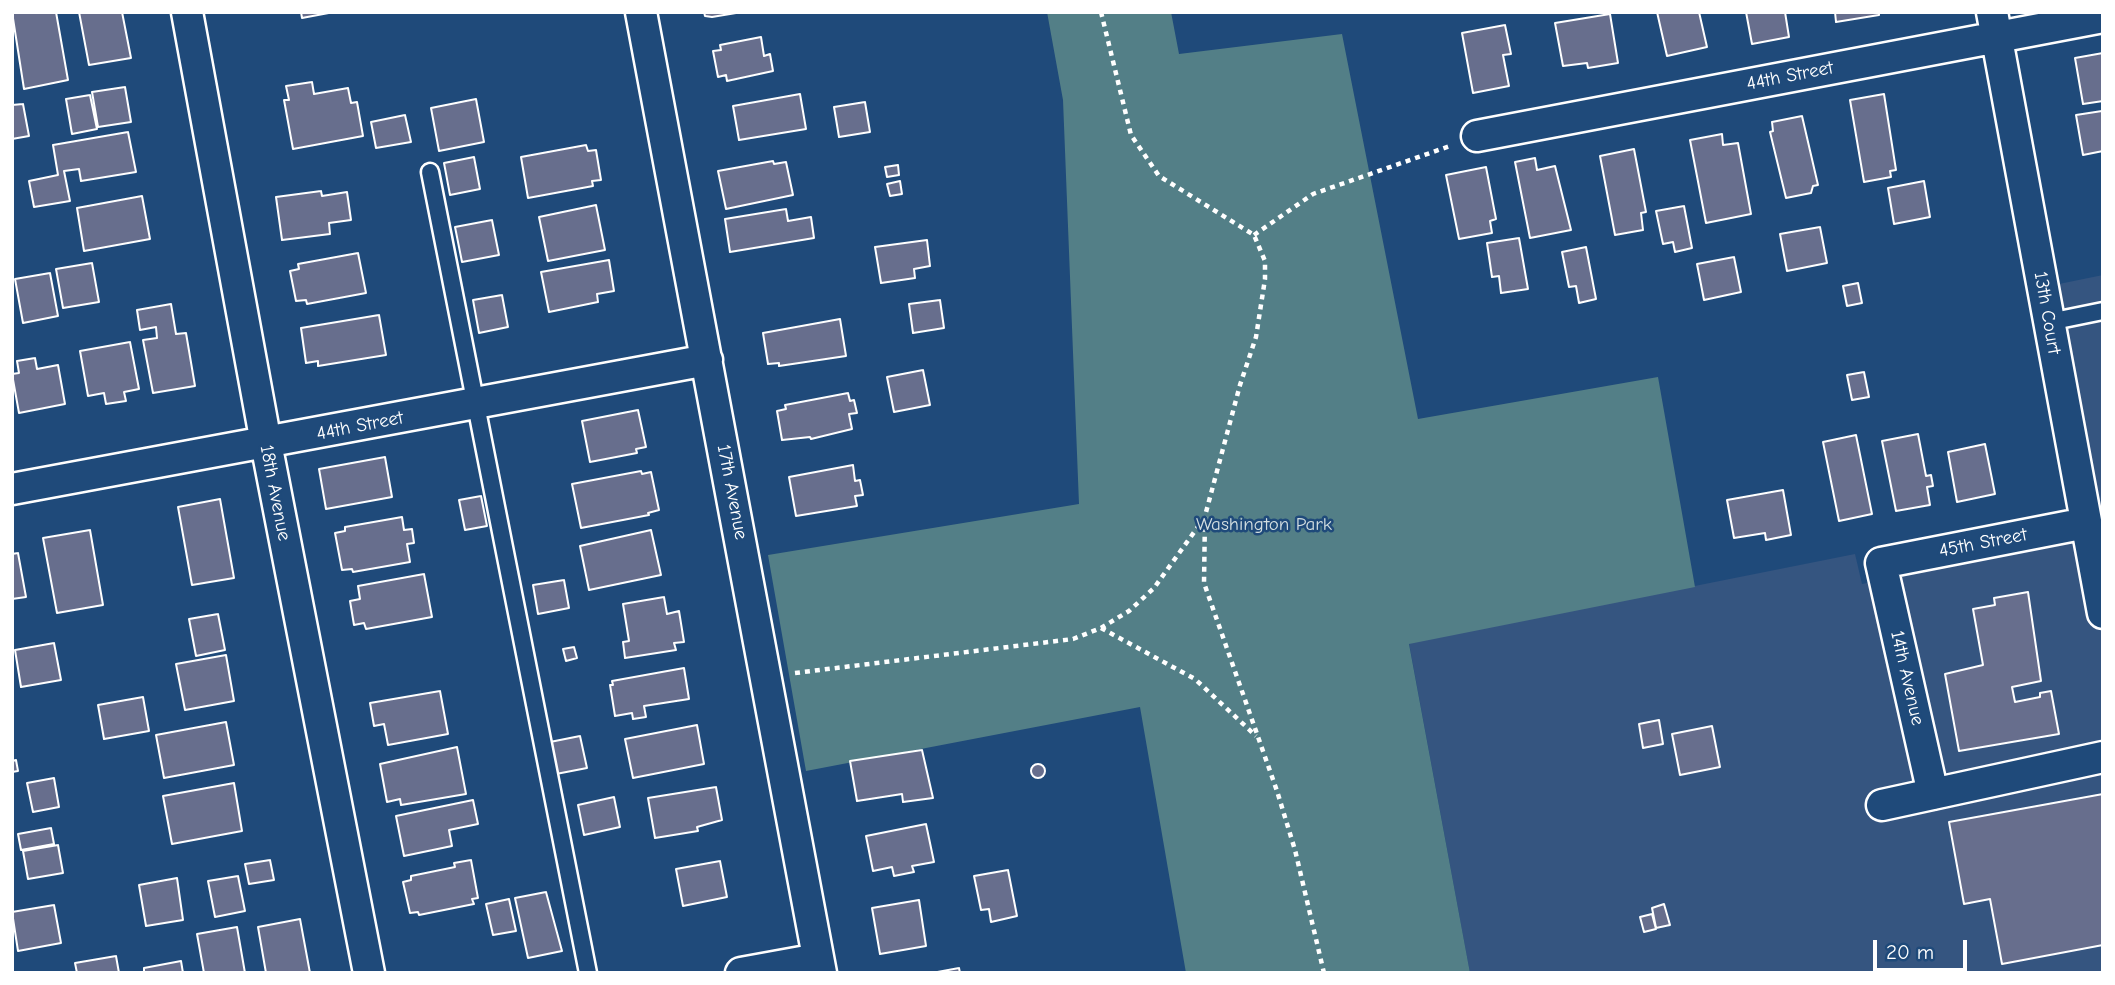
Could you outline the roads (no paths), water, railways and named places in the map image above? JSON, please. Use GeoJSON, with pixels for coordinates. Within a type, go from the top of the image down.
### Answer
{"type":"FeatureCollection","features":[{"type":"Feature","properties":{"kind":"street","name":"18th Avenue"},"geometry":{"type":"LineString","coordinates":[[187,12],[266,443],[369,973]]}},
{"type":"Feature","properties":{"kind":"street","name":"17th Avenue"},"geometry":{"type":"LineString","coordinates":[[641,12],[820,966]]}},
{"type":"Feature","properties":{"kind":"street","name":"44th Street"},"geometry":{"type":"LineString","coordinates":[[1477,136],[1994,24],[2103,17]]}},
{"type":"Feature","properties":{"kind":"street","name":"13th Court"},"geometry":{"type":"LineString","coordinates":[[1994,24],[2049,322],[2094,522],[2103,613]]}},
{"type":"Feature","properties":{"kind":"street","name":"44th Street"},"geometry":{"type":"LineString","coordinates":[[12,489],[707,360]]}},
{"type":"Feature","properties":{"kind":"street","name":"45th Street"},"geometry":{"type":"LineString","coordinates":[[1881,563],[2094,522]]}},
{"type":"Feature","properties":{"kind":"street","name":"14th Avenue"},"geometry":{"type":"LineString","coordinates":[[1881,563],[1933,794]]}},
{"type":"Feature","properties":{"kind":"street"},"geometry":{"type":"LineString","coordinates":[[1882,805],[2103,757]]}},
{"type":"Feature","properties":{"kind":"street"},"geometry":{"type":"LineString","coordinates":[[741,973],[820,966]]}},
{"type":"Feature","properties":{"kind":"lane"},"geometry":{"type":"LineString","coordinates":[[430,172],[588,973]]}},
{"type":"Feature","properties":{"kind":"lane"},"geometry":{"type":"LineString","coordinates":[[2049,322],[2103,311]]}},
{"type":"Feature","properties":{"kind":"park label","name":"Washington Park"},"geometry":{"type":"Point","coordinates":[1264,525]}}]}
